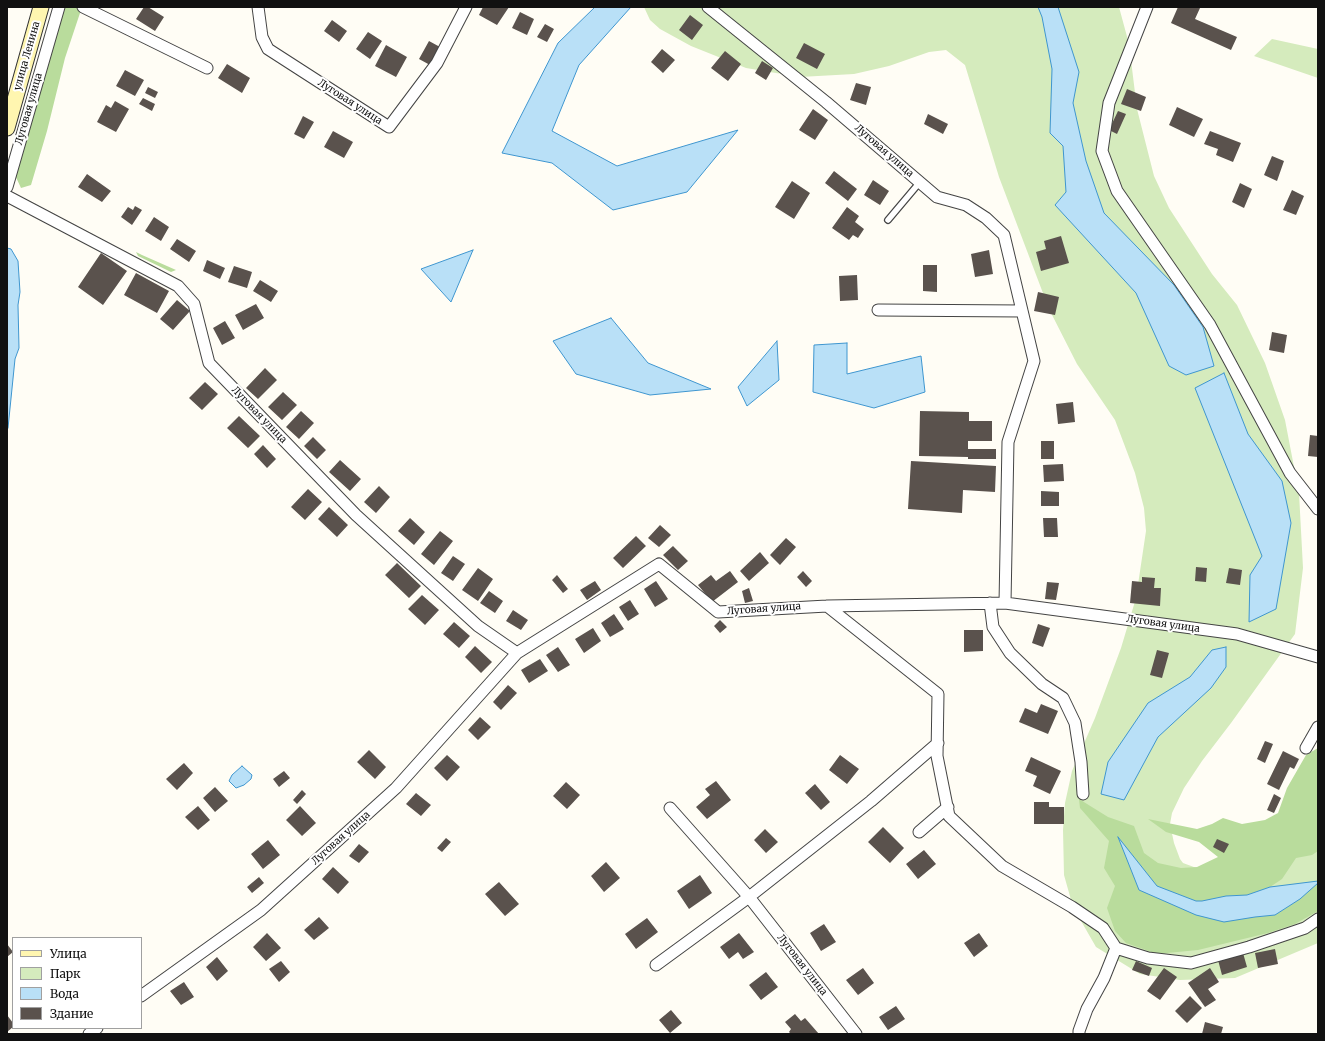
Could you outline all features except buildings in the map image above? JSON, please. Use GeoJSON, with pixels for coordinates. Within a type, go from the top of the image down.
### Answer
{"type":"FeatureCollection","features":[{"type":"Feature","properties":{"kind":"main road","name":"улица Ленина"},"geometry":{"type":"LineString","coordinates":[[7,128],[41,7]]}},
{"type":"Feature","properties":{"kind":"street","name":"Луговая улица"},"geometry":{"type":"LineString","coordinates":[[7,187],[59,7]]}},
{"type":"Feature","properties":{"kind":"street"},"geometry":{"type":"LineString","coordinates":[[83,7],[207,68]]}},
{"type":"Feature","properties":{"kind":"street","name":"Луговая улица"},"geometry":{"type":"LineString","coordinates":[[258,7],[262,37],[268,48],[389,127],[438,63],[466,7]]}},
{"type":"Feature","properties":{"kind":"street","name":"Луговая улица"},"geometry":{"type":"LineString","coordinates":[[708,7],[826,102],[938,197],[966,204],[986,218],[1004,234],[1034,362],[1008,442],[1005,603]]}},
{"type":"Feature","properties":{"kind":"street"},"geometry":{"type":"LineString","coordinates":[[1146,7],[1109,103],[1102,151],[1117,191],[1210,325],[1290,473],[1318,509]]}},
{"type":"Feature","properties":{"kind":"street","name":"Луговая улица"},"geometry":{"type":"LineString","coordinates":[[7,196],[178,286],[194,304],[208,363],[356,515],[478,626],[517,653]]}},
{"type":"Feature","properties":{"kind":"street"},"geometry":{"type":"LineString","coordinates":[[878,310],[1022,311]]}},
{"type":"Feature","properties":{"kind":"street","name":"Луговая улица"},"geometry":{"type":"LineString","coordinates":[[142,995],[261,910],[396,788],[517,653],[659,564],[718,612],[827,606],[1005,603],[1237,634],[1318,657]]}},
{"type":"Feature","properties":{"kind":"street"},"geometry":{"type":"LineString","coordinates":[[990,603],[993,627],[1010,653],[1042,684],[1063,698],[1075,723],[1081,762],[1083,794]]}},
{"type":"Feature","properties":{"kind":"street"},"geometry":{"type":"LineString","coordinates":[[827,606],[938,694],[938,756],[949,816],[1002,866],[1072,907],[1103,928],[1116,948],[1148,958],[1191,963],[1277,938],[1305,928],[1318,919]]}},
{"type":"Feature","properties":{"kind":"street"},"geometry":{"type":"LineString","coordinates":[[1306,748],[1318,727]]}},
{"type":"Feature","properties":{"kind":"street"},"geometry":{"type":"LineString","coordinates":[[656,965],[749,897],[871,801],[938,744]]}},
{"type":"Feature","properties":{"kind":"street"},"geometry":{"type":"LineString","coordinates":[[919,832],[948,807]]}},
{"type":"Feature","properties":{"kind":"street","name":"Луговая улица"},"geometry":{"type":"LineString","coordinates":[[670,808],[749,897],[856,1034]]}},
{"type":"Feature","properties":{"kind":"street"},"geometry":{"type":"LineString","coordinates":[[1079,1034],[1078,1031],[1087,1009],[1104,978],[1116,948]]}},
{"type":"Feature","properties":{"kind":"lane"},"geometry":{"type":"LineString","coordinates":[[888,220],[920,182]]}},
{"type":"Feature","properties":{"kind":"green space"},"geometry":{"type":"Polygon","coordinates":[[[64,7],[82,7],[65,58],[47,131],[31,185],[21,188],[14,173],[64,7]]]}},
{"type":"Feature","properties":{"kind":"green space"},"geometry":{"type":"Polygon","coordinates":[[[644,7],[1119,7],[1129,44],[1137,109],[1154,176],[1169,208],[1212,274],[1237,305],[1265,363],[1285,420],[1299,493],[1303,568],[1295,634],[1184,788],[1172,813],[1170,824],[1174,843],[1183,863],[1202,870],[1318,828],[1318,943],[1235,978],[1180,980],[1140,974],[1096,947],[1073,907],[1064,875],[1063,830],[1065,803],[1072,771],[1095,718],[1121,648],[1136,598],[1146,531],[1144,508],[1135,473],[1115,420],[1077,364],[1049,309],[999,177],[965,65],[946,50],[929,52],[889,66],[854,74],[800,77],[746,68],[691,46],[660,29],[650,20],[644,7]]]}},
{"type":"Feature","properties":{"kind":"green space"},"geometry":{"type":"Polygon","coordinates":[[[1272,39],[1318,49],[1318,78],[1254,56],[1272,39]]]}},
{"type":"Feature","properties":{"kind":"green space"},"geometry":{"type":"Polygon","coordinates":[[[136,252],[176,270],[171,272],[138,256],[136,252]]]}},
{"type":"Feature","properties":{"kind":"green space"},"geometry":{"type":"Polygon","coordinates":[[[1318,748],[1318,851],[1312,855],[1296,858],[1282,879],[1270,887],[1247,895],[1226,896],[1255,917],[1275,915],[1300,899],[1318,883],[1318,911],[1295,924],[1268,933],[1198,950],[1157,954],[1126,943],[1115,931],[1107,908],[1115,886],[1104,868],[1109,841],[1080,808],[1079,799],[1108,817],[1134,826],[1144,853],[1158,863],[1181,868],[1197,867],[1218,857],[1199,842],[1166,832],[1148,819],[1197,829],[1212,824],[1223,818],[1242,824],[1265,820],[1278,813],[1287,788],[1306,755],[1318,748]]]}},
{"type":"Feature","properties":{"kind":"water"},"geometry":{"type":"Polygon","coordinates":[[[595,7],[631,7],[579,65],[552,131],[617,166],[738,130],[687,192],[613,210],[552,163],[502,153],[558,43],[595,7]]]}},
{"type":"Feature","properties":{"kind":"water"},"geometry":{"type":"Polygon","coordinates":[[[1038,7],[1058,7],[1079,72],[1073,103],[1086,161],[1104,213],[1174,285],[1203,327],[1214,366],[1186,375],[1169,366],[1136,293],[1055,205],[1066,192],[1063,146],[1050,133],[1052,69],[1042,17],[1038,7]]]}},
{"type":"Feature","properties":{"kind":"water"},"geometry":{"type":"Polygon","coordinates":[[[7,248],[11,249],[18,261],[20,292],[18,305],[19,348],[15,359],[7,430],[7,248]]]}},
{"type":"Feature","properties":{"kind":"water"},"geometry":{"type":"Polygon","coordinates":[[[473,250],[451,302],[421,269],[473,250]]]}},
{"type":"Feature","properties":{"kind":"water"},"geometry":{"type":"Polygon","coordinates":[[[611,318],[648,363],[711,389],[650,395],[576,374],[553,341],[611,318]]]}},
{"type":"Feature","properties":{"kind":"water"},"geometry":{"type":"Polygon","coordinates":[[[777,341],[779,380],[747,406],[738,387],[777,341]]]}},
{"type":"Feature","properties":{"kind":"water"},"geometry":{"type":"Polygon","coordinates":[[[847,343],[847,374],[921,356],[925,392],[874,408],[813,392],[814,345],[847,343]]]}},
{"type":"Feature","properties":{"kind":"water"},"geometry":{"type":"Polygon","coordinates":[[[1224,373],[1248,434],[1282,481],[1291,523],[1276,609],[1249,622],[1250,575],[1262,556],[1195,388],[1224,373]]]}},
{"type":"Feature","properties":{"kind":"water"},"geometry":{"type":"Polygon","coordinates":[[[1226,647],[1226,667],[1211,688],[1158,737],[1124,800],[1101,794],[1108,762],[1148,703],[1190,677],[1212,650],[1226,647]]]}},
{"type":"Feature","properties":{"kind":"water"},"geometry":{"type":"Polygon","coordinates":[[[242,766],[252,775],[251,779],[244,785],[236,788],[229,781],[232,775],[242,766]]]}},
{"type":"Feature","properties":{"kind":"water"},"geometry":{"type":"Polygon","coordinates":[[[1118,837],[1157,886],[1196,901],[1226,896],[1247,895],[1270,887],[1318,881],[1318,883],[1300,899],[1275,915],[1224,922],[1196,915],[1139,890],[1118,837]]]}}]}
